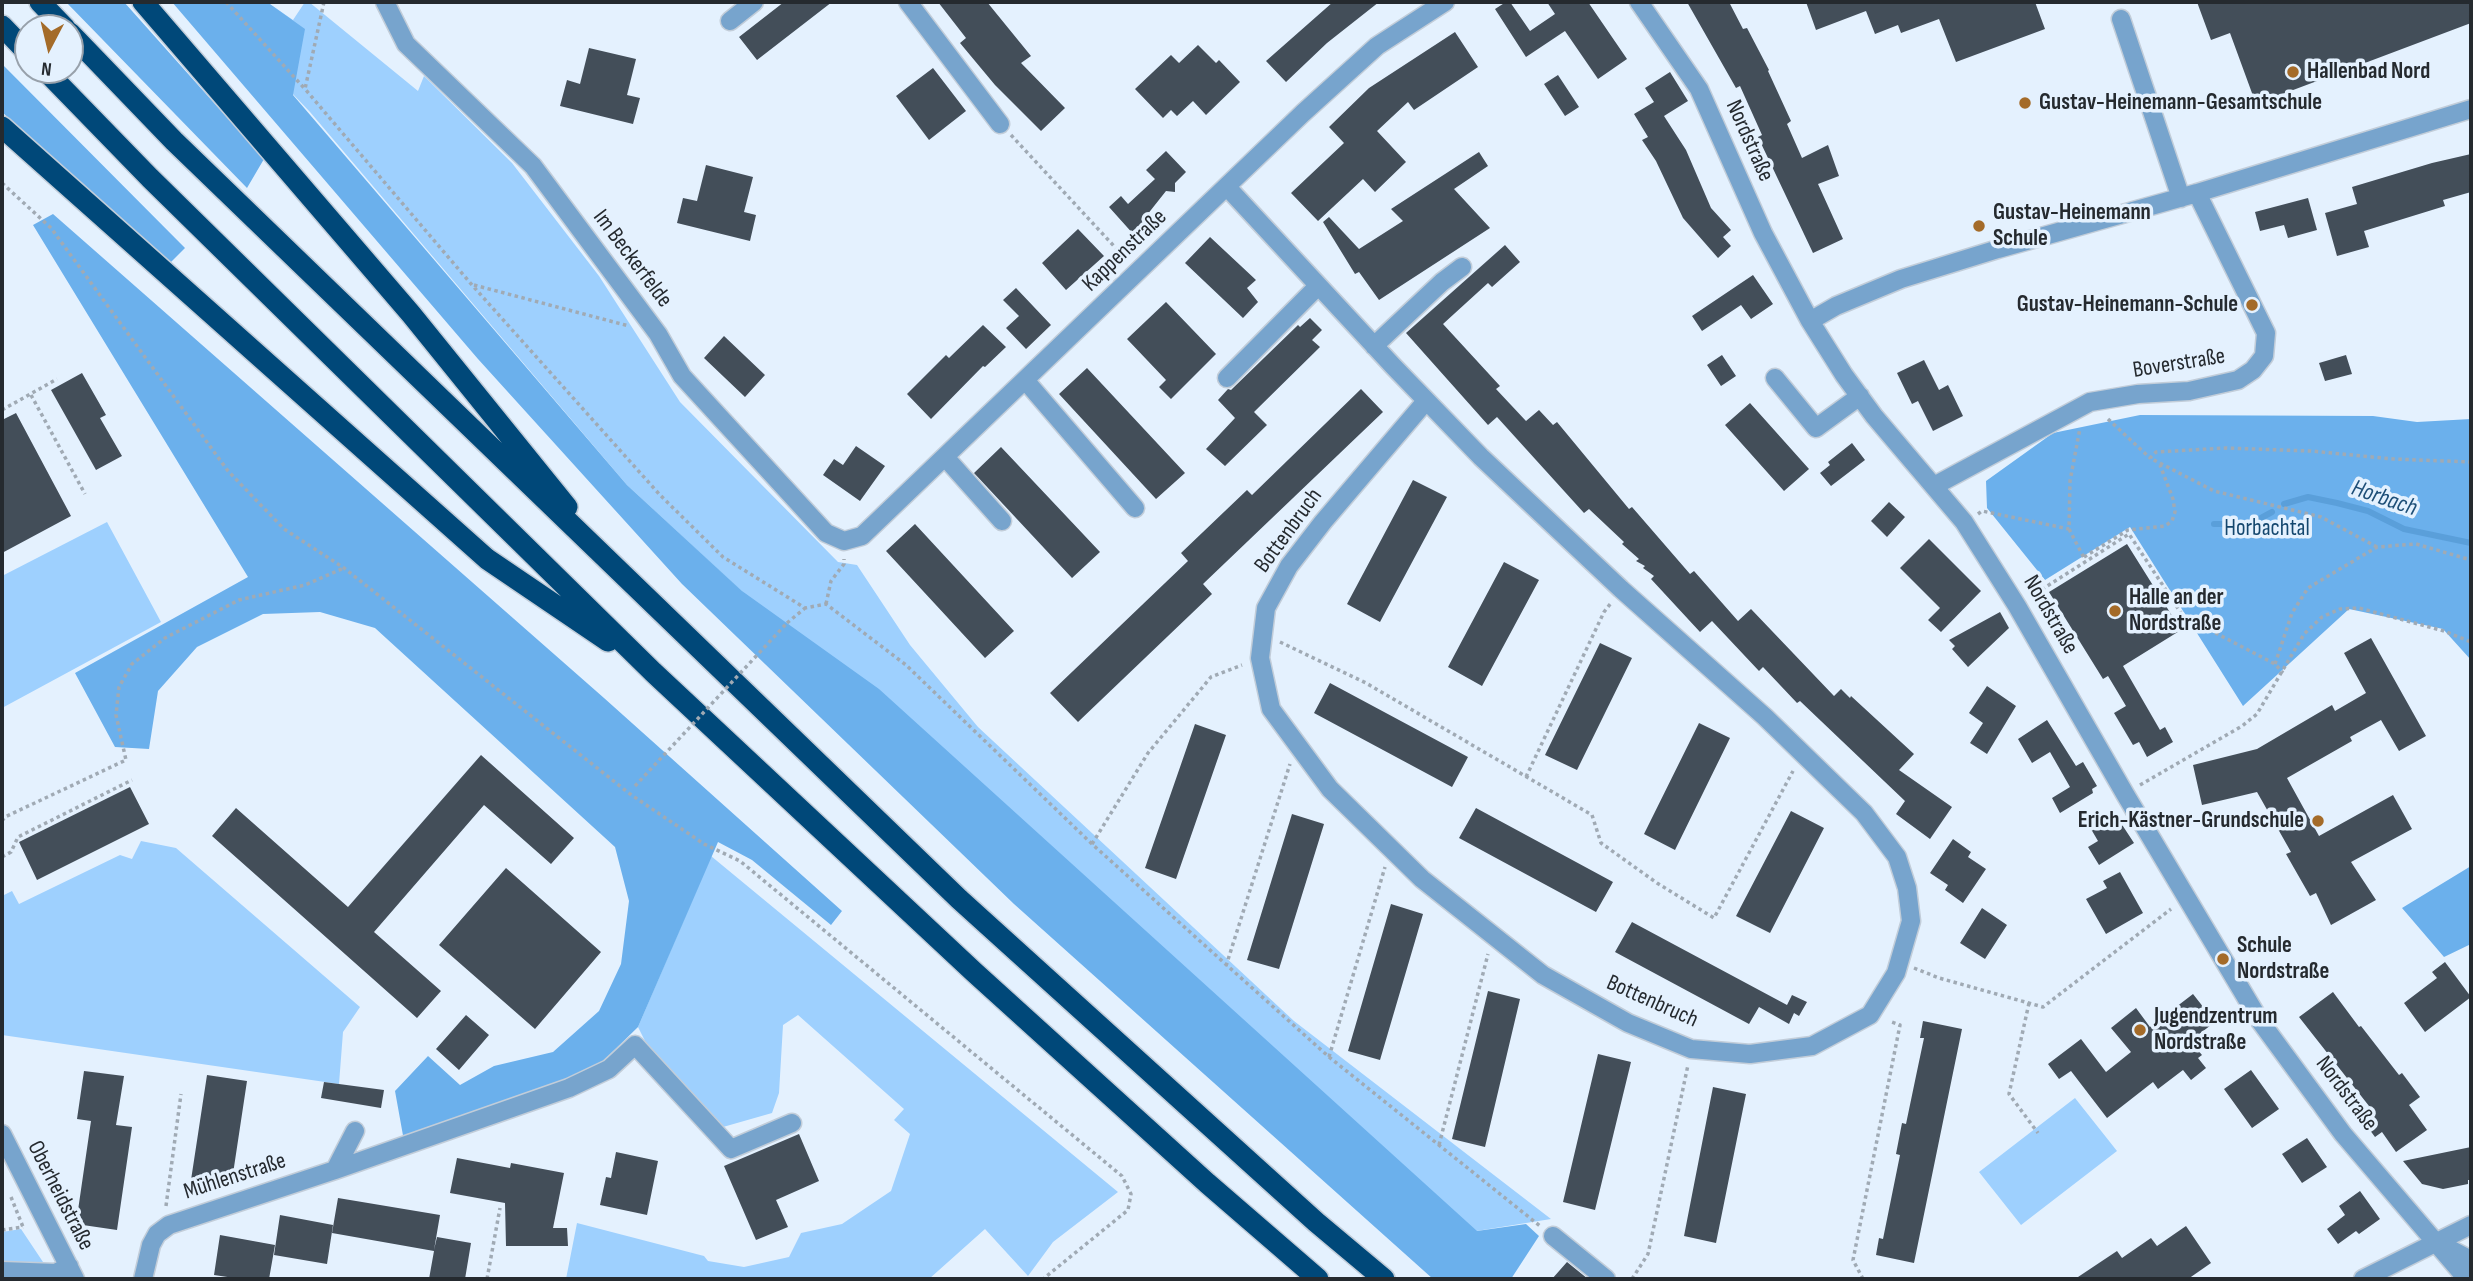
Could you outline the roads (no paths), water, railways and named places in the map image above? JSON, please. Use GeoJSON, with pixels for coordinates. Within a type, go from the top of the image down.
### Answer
{"type":"FeatureCollection","features":[{"type":"Feature","properties":{"kind":"highway"},"geometry":{"type":"LineString","coordinates":[[143,2],[411,314],[621,574]]}},
{"type":"Feature","properties":{"kind":"highway"},"geometry":{"type":"LineString","coordinates":[[84,48],[174,141],[959,899],[1316,1222],[1384,1279]]}},
{"type":"Feature","properties":{"kind":"highway"},"geometry":{"type":"LineString","coordinates":[[59,84],[150,178],[653,672],[974,972],[1207,1183],[1318,1279]]}},
{"type":"Feature","properties":{"kind":"highway"},"geometry":{"type":"LineString","coordinates":[[2,127],[487,559],[653,672]]}},
{"type":"Feature","properties":{"kind":"street","name":"Im Beckerfelde"},"geometry":{"type":"LineString","coordinates":[[385,2],[405,44],[533,166],[657,334],[682,376],[826,533],[844,541]]}},
{"type":"Feature","properties":{"kind":"street"},"geometry":{"type":"LineString","coordinates":[[730,21],[754,2]]}},
{"type":"Feature","properties":{"kind":"street"},"geometry":{"type":"LineString","coordinates":[[908,2],[1000,124]]}},
{"type":"Feature","properties":{"kind":"street","name":"Kappenstraße"},"geometry":{"type":"LineString","coordinates":[[844,541],[862,536],[1303,113],[1377,46],[1445,2]]}},
{"type":"Feature","properties":{"kind":"street","name":"Nordstraße"},"geometry":{"type":"LineString","coordinates":[[1639,2],[1699,89],[1763,233],[1810,321],[1860,397],[1964,522],[2017,606],[2125,794],[2268,1032],[2343,1134],[2467,1279]]}},
{"type":"Feature","properties":{"kind":"street","name":"Boverstraße"},"geometry":{"type":"LineString","coordinates":[[1934,486],[2087,403],[2138,394],[2189,391],[2238,380],[2253,370],[2264,356],[2266,333],[2189,196],[2121,19]]}},
{"type":"Feature","properties":{"kind":"street"},"geometry":{"type":"LineString","coordinates":[[1810,321],[1836,306],[1901,279],[2189,196],[2471,109]]}},
{"type":"Feature","properties":{"kind":"street"},"geometry":{"type":"LineString","coordinates":[[1227,187],[1426,401]]}},
{"type":"Feature","properties":{"kind":"street"},"geometry":{"type":"LineString","coordinates":[[1374,346],[1442,282],[1462,267]]}},
{"type":"Feature","properties":{"kind":"street"},"geometry":{"type":"LineString","coordinates":[[1227,378],[1318,286]]}},
{"type":"Feature","properties":{"kind":"street"},"geometry":{"type":"LineString","coordinates":[[1775,378],[1816,428],[1860,397]]}},
{"type":"Feature","properties":{"kind":"street"},"geometry":{"type":"LineString","coordinates":[[1025,380],[1135,508]]}},
{"type":"Feature","properties":{"kind":"street","name":"Bottenbruch"},"geometry":{"type":"LineString","coordinates":[[1426,401],[1481,457],[1621,589],[1864,813],[1897,857],[1907,888],[1911,921],[1901,963],[1870,1015],[1812,1045],[1750,1054],[1691,1049],[1628,1023],[1543,975],[1422,879],[1330,789],[1271,709],[1259,658],[1266,608],[1289,566],[1323,522],[1426,401]]}},
{"type":"Feature","properties":{"kind":"street"},"geometry":{"type":"LineString","coordinates":[[945,457],[1002,521]]}},
{"type":"Feature","properties":{"kind":"street","name":"Mühlenstraße"},"geometry":{"type":"LineString","coordinates":[[143,1279],[151,1245],[157,1234],[169,1225],[569,1088],[609,1069],[635,1045],[732,1149],[792,1123]]}},
{"type":"Feature","properties":{"kind":"street"},"geometry":{"type":"LineString","coordinates":[[335,1170],[355,1131]]}},
{"type":"Feature","properties":{"kind":"street","name":"Oberheidstraße"},"geometry":{"type":"LineString","coordinates":[[2,1134],[72,1273]]}},
{"type":"Feature","properties":{"kind":"street"},"geometry":{"type":"LineString","coordinates":[[2363,1279],[2471,1225]]}},
{"type":"Feature","properties":{"kind":"street"},"geometry":{"type":"LineString","coordinates":[[1553,1236],[1606,1279]]}},
{"type":"Feature","properties":{"kind":"street"},"geometry":{"type":"LineString","coordinates":[[2438,1242],[2471,1238]]}},
{"type":"Feature","properties":{"kind":"street"},"geometry":{"type":"LineString","coordinates":[[2438,1242],[2471,1260]]}},
{"type":"Feature","properties":{"kind":"street"},"geometry":{"type":"LineString","coordinates":[[2,1271],[72,1273]]}},
{"type":"Feature","properties":{"kind":"waterway","name":"Horbach"},"geometry":{"type":"LineString","coordinates":[[2284,504],[2308,497],[2337,503],[2368,511],[2404,529],[2471,543]]}},
{"type":"Feature","properties":{"kind":"waterway","name":"Horbach"},"geometry":{"type":"LineString","coordinates":[[2214,524],[2250,524],[2272,512]]}},
{"type":"Feature","properties":{"kind":"place","name":"Hallenbad Nord"},"geometry":{"type":"Point","coordinates":[2293,72]}},
{"type":"Feature","properties":{"kind":"place","name":"Gustav-Heinemann-Gesamtschule"},"geometry":{"type":"Point","coordinates":[2025,103]}},
{"type":"Feature","properties":{"kind":"place","name":"Gustav-Heinemann Schule"},"geometry":{"type":"Point","coordinates":[1979,226]}},
{"type":"Feature","properties":{"kind":"place","name":"Gustav-Heinemann-Schule"},"geometry":{"type":"Point","coordinates":[2252,305]}},
{"type":"Feature","properties":{"kind":"place","name":"Halle an der Nordstraße"},"geometry":{"type":"Point","coordinates":[2115,611]}},
{"type":"Feature","properties":{"kind":"place","name":"Erich-Kästner-Grundschule"},"geometry":{"type":"Point","coordinates":[2318,821]}},
{"type":"Feature","properties":{"kind":"place","name":"Schule Nordstraße"},"geometry":{"type":"Point","coordinates":[2223,959]}},
{"type":"Feature","properties":{"kind":"place","name":"Jugendzentrum Nordstraße"},"geometry":{"type":"Point","coordinates":[2140,1030]}},
{"type":"Feature","properties":{"kind":"park label","name":"Horbachtal"},"geometry":{"type":"Point","coordinates":[2267,529]}}]}
